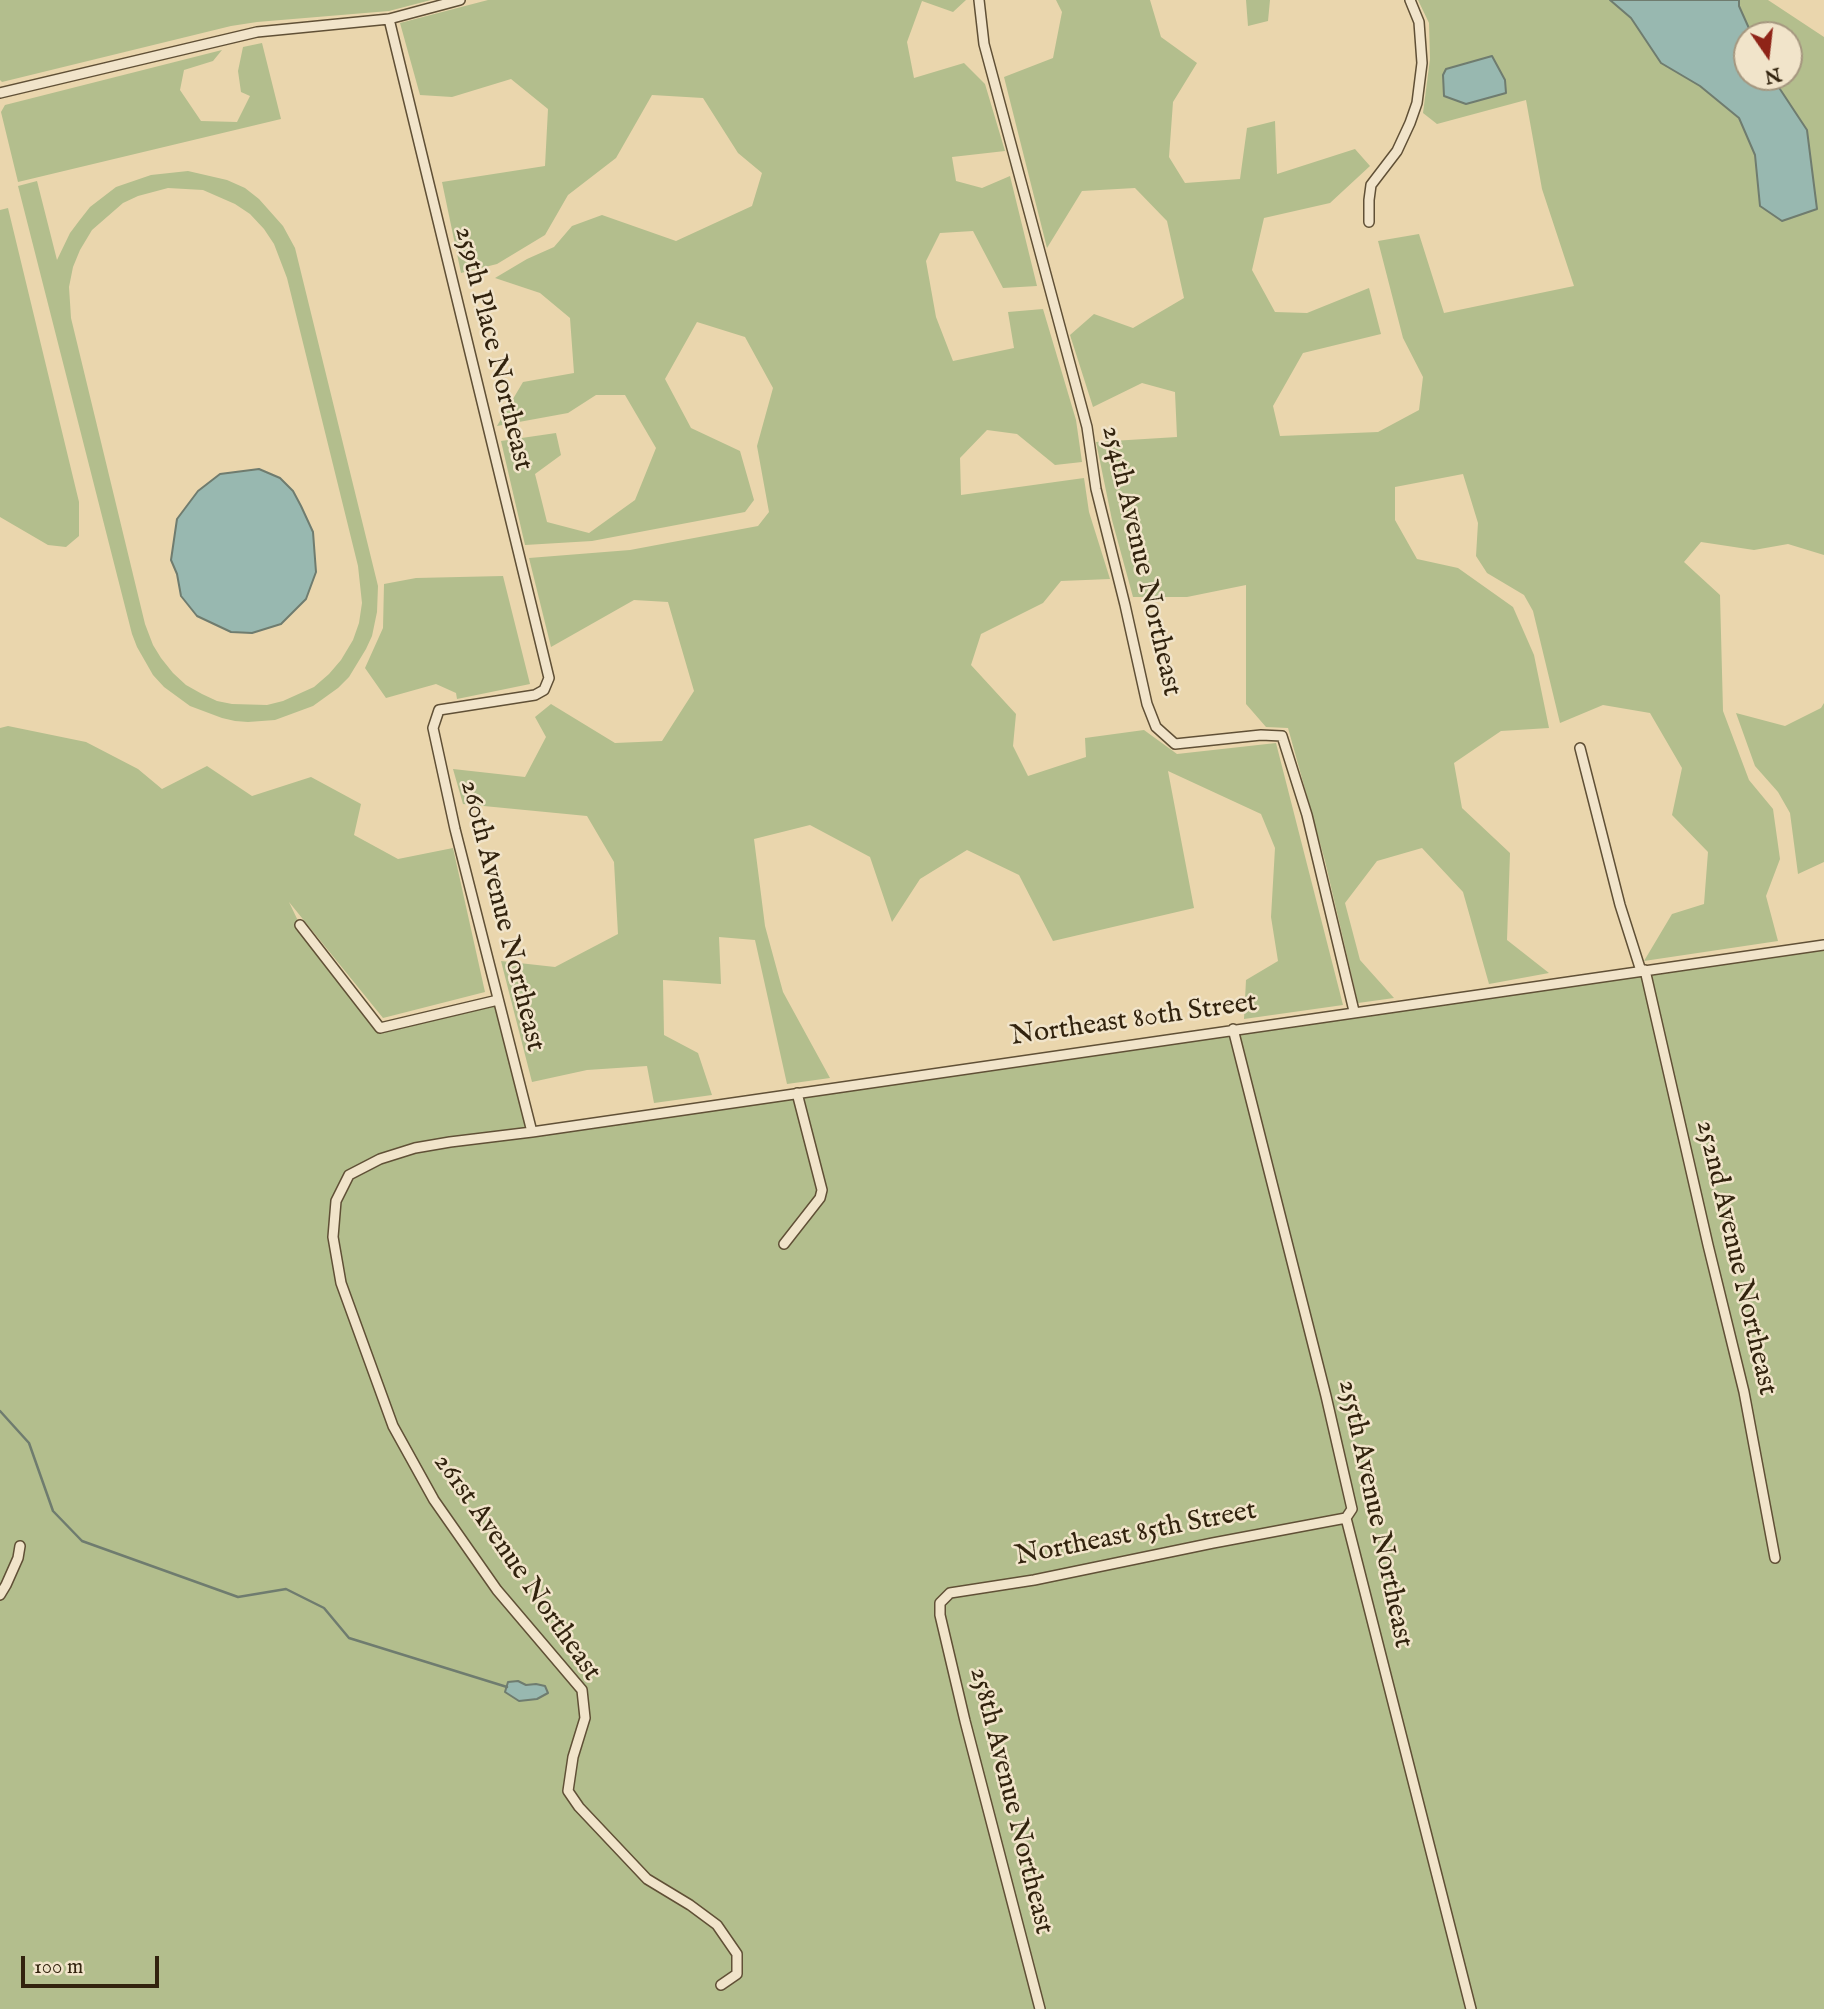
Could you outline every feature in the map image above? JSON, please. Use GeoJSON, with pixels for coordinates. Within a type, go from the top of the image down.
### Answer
{"type":"FeatureCollection","features":[{"type":"Feature","properties":{"kind":"street"},"geometry":{"type":"LineString","coordinates":[[0,93],[257,32],[388,19],[460,0]]}},
{"type":"Feature","properties":{"kind":"street","name":"254th Avenue Northeast"},"geometry":{"type":"LineString","coordinates":[[979,0],[984,44],[1087,427],[1096,489],[1147,704],[1156,727],[1175,744],[1261,735],[1282,736],[1307,815],[1354,1012]]}},
{"type":"Feature","properties":{"kind":"street"},"geometry":{"type":"LineString","coordinates":[[1369,222],[1368,200],[1371,185],[1397,151],[1417,103],[1423,63],[1419,22],[1410,0]]}},
{"type":"Feature","properties":{"kind":"street","name":"259th Place Northeast"},"geometry":{"type":"LineString","coordinates":[[388,19],[549,678],[544,690],[535,695],[439,710]]}},
{"type":"Feature","properties":{"kind":"street","name":"260th Avenue Northeast"},"geometry":{"type":"LineString","coordinates":[[439,710],[433,728],[455,829],[532,1132]]}},
{"type":"Feature","properties":{"kind":"street","name":"252nd Avenue Northeast"},"geometry":{"type":"LineString","coordinates":[[1580,748],[1620,905],[1643,970],[1744,1392],[1775,1558]]}},
{"type":"Feature","properties":{"kind":"street"},"geometry":{"type":"LineString","coordinates":[[300,925],[380,1028],[498,1000]]}},
{"type":"Feature","properties":{"kind":"street","name":"Northeast 80th Street"},"geometry":{"type":"LineString","coordinates":[[450,1142],[1824,945]]}},
{"type":"Feature","properties":{"kind":"street","name":"255th Avenue Northeast"},"geometry":{"type":"LineString","coordinates":[[1233,1029],[1326,1396],[1352,1509],[1346,1518],[1471,2009]]}},
{"type":"Feature","properties":{"kind":"street"},"geometry":{"type":"LineString","coordinates":[[784,1244],[820,1198],[822,1190],[797,1093]]}},
{"type":"Feature","properties":{"kind":"street","name":"261st Avenue Northeast"},"geometry":{"type":"LineString","coordinates":[[450,1142],[415,1148],[380,1159],[349,1175],[336,1201],[333,1237],[341,1283],[393,1426],[435,1500],[497,1590],[582,1690],[585,1718],[573,1757],[568,1791],[579,1807],[647,1879],[690,1905],[716,1925],[737,1954],[737,1974],[721,1985]]}},
{"type":"Feature","properties":{"kind":"street","name":"Northeast 85th Street"},"geometry":{"type":"LineString","coordinates":[[940,1603],[950,1593],[1034,1580],[1346,1518]]}},
{"type":"Feature","properties":{"kind":"street"},"geometry":{"type":"LineString","coordinates":[[0,1595],[18,1558],[20,1546]]}},
{"type":"Feature","properties":{"kind":"street","name":"258th Avenue Northeast"},"geometry":{"type":"LineString","coordinates":[[940,1603],[940,1615],[965,1721],[1040,2009]]}},
{"type":"Feature","properties":{"kind":"green space"},"geometry":{"type":"Polygon","coordinates":[[[0,0],[431,0],[389,11],[231,26],[2,82],[0,0]]]}},
{"type":"Feature","properties":{"kind":"green space"},"geometry":{"type":"Polygon","coordinates":[[[488,0],[966,0],[953,12],[922,1],[907,42],[914,78],[964,63],[985,84],[1005,151],[952,157],[956,181],[982,188],[1010,176],[1037,286],[1003,288],[973,231],[940,233],[926,261],[936,317],[953,361],[1014,348],[1008,312],[1043,309],[1076,420],[1082,462],[1055,465],[1017,434],[987,430],[960,458],[961,495],[1084,478],[1089,512],[1110,579],[1061,581],[1043,603],[981,634],[971,665],[1016,714],[1013,746],[1028,776],[1086,757],[1085,738],[1144,730],[1177,754],[1276,743],[1343,1005],[1244,1019],[1246,980],[1278,961],[1271,917],[1275,848],[1261,814],[1168,771],[1194,908],[1053,941],[1019,875],[967,850],[920,879],[892,922],[870,857],[810,825],[754,839],[765,926],[783,992],[830,1078],[787,1084],[755,940],[719,937],[721,984],[663,980],[664,1035],[698,1053],[712,1095],[654,1103],[647,1066],[587,1070],[532,1082],[501,961],[555,967],[618,934],[614,862],[587,816],[463,804],[453,769],[525,777],[546,737],[535,717],[551,704],[615,743],[662,741],[694,691],[668,602],[634,600],[551,647],[529,558],[630,550],[758,526],[769,512],[757,446],[773,388],[745,337],[697,322],[665,379],[691,428],[740,451],[754,500],[745,512],[592,541],[525,545],[501,441],[556,433],[561,455],[535,474],[547,522],[589,533],[635,500],[656,448],[625,395],[596,395],[568,413],[497,426],[523,382],[574,373],[570,318],[540,293],[495,278],[554,247],[572,226],[602,215],[676,241],[752,206],[762,173],[738,153],[703,98],[652,95],[616,158],[568,195],[545,235],[497,264],[461,273],[442,182],[545,166],[548,109],[511,79],[452,97],[420,95],[400,23],[488,0]]]}},
{"type":"Feature","properties":{"kind":"green space"},"geometry":{"type":"Polygon","coordinates":[[[1056,0],[1150,0],[1161,37],[1197,63],[1173,102],[1169,157],[1185,183],[1240,179],[1247,128],[1275,121],[1277,174],[1355,149],[1370,166],[1330,203],[1264,218],[1252,270],[1275,312],[1307,313],[1369,288],[1381,334],[1303,353],[1273,406],[1280,436],[1378,432],[1419,410],[1423,377],[1403,338],[1378,241],[1419,234],[1444,313],[1574,286],[1542,189],[1526,100],[1437,124],[1423,113],[1430,59],[1429,23],[1418,0],[1768,0],[1800,21],[1733,21],[1733,91],[1803,91],[1803,23],[1824,37],[1824,555],[1788,544],[1754,550],[1701,542],[1684,562],[1720,595],[1723,711],[1749,780],[1773,809],[1780,859],[1766,896],[1778,941],[1644,961],[1672,914],[1704,904],[1708,852],[1672,815],[1682,768],[1650,713],[1603,705],[1560,723],[1533,611],[1524,595],[1487,573],[1476,556],[1478,523],[1463,474],[1395,487],[1395,520],[1417,559],[1458,568],[1513,607],[1534,655],[1549,728],[1501,731],[1454,763],[1462,808],[1510,853],[1507,940],[1549,973],[1489,984],[1463,892],[1422,848],[1377,861],[1345,903],[1360,960],[1394,998],[1358,1003],[1325,861],[1288,728],[1266,727],[1246,704],[1246,585],[1187,597],[1133,597],[1112,520],[1096,442],[1177,437],[1175,392],[1142,383],[1093,407],[1070,335],[1094,314],[1133,328],[1184,298],[1167,221],[1135,188],[1082,191],[1047,248],[1004,77],[1053,58],[1062,12],[1056,0]]]}},
{"type":"Feature","properties":{"kind":"green space"},"geometry":{"type":"Polygon","coordinates":[[[1246,0],[1270,0],[1268,21],[1248,26],[1246,0]]]}},
{"type":"Feature","properties":{"kind":"green space"},"geometry":{"type":"Polygon","coordinates":[[[262,43],[281,119],[18,182],[1,112],[5,105],[222,50],[213,61],[184,70],[180,90],[201,121],[237,122],[250,96],[241,92],[238,71],[243,47],[262,43]]]}},
{"type":"Feature","properties":{"kind":"green space"},"geometry":{"type":"Polygon","coordinates":[[[188,171],[227,180],[245,188],[259,199],[283,226],[295,248],[378,586],[377,612],[372,636],[349,677],[313,706],[275,720],[235,721],[190,706],[164,687],[153,675],[137,647],[18,186],[37,181],[57,260],[70,233],[90,207],[116,187],[151,175],[188,171]],[[168,188],[138,196],[123,203],[92,230],[73,267],[69,287],[71,318],[145,624],[153,645],[173,673],[202,694],[232,704],[267,705],[314,687],[341,660],[359,623],[362,603],[358,566],[287,278],[274,244],[250,214],[203,190],[168,188]]]}},
{"type":"Feature","properties":{"kind":"green space"},"geometry":{"type":"Polygon","coordinates":[[[8,208],[79,502],[79,536],[66,547],[48,545],[0,517],[0,210],[8,208]]]}},
{"type":"Feature","properties":{"kind":"green space"},"geometry":{"type":"Polygon","coordinates":[[[503,576],[530,684],[457,699],[456,693],[436,684],[386,698],[365,668],[383,628],[384,584],[416,578],[503,576]]]}},
{"type":"Feature","properties":{"kind":"green space"},"geometry":{"type":"Polygon","coordinates":[[[1824,703],[1824,862],[1798,874],[1790,813],[1778,792],[1755,766],[1736,713],[1785,726],[1821,708],[1824,703]]]}},
{"type":"Feature","properties":{"kind":"green space"},"geometry":{"type":"Polygon","coordinates":[[[8,726],[86,742],[138,769],[162,789],[207,766],[252,796],[311,777],[361,804],[354,835],[398,859],[453,848],[485,992],[383,1018],[289,902],[300,925],[380,1028],[498,1000],[532,1132],[1824,945],[1824,2009],[0,2009],[0,728],[8,726]]]}},
{"type":"Feature","properties":{"kind":"water"},"geometry":{"type":"Polygon","coordinates":[[[1610,0],[1739,0],[1746,21],[1733,21],[1733,91],[1781,91],[1807,130],[1817,209],[1782,221],[1760,206],[1755,155],[1739,118],[1700,86],[1661,63],[1631,18],[1610,0]]]}},
{"type":"Feature","properties":{"kind":"water"},"geometry":{"type":"Polygon","coordinates":[[[1492,56],[1505,80],[1506,93],[1466,104],[1444,96],[1443,75],[1446,69],[1492,56]]]}},
{"type":"Feature","properties":{"kind":"water"},"geometry":{"type":"Polygon","coordinates":[[[259,469],[280,478],[293,491],[313,532],[316,572],[306,599],[281,624],[252,633],[231,632],[197,616],[181,596],[171,560],[177,519],[198,491],[220,474],[259,469]]]}},
{"type":"Feature","properties":{"kind":"water"},"geometry":{"type":"Polygon","coordinates":[[[518,1681],[526,1685],[545,1686],[548,1693],[537,1699],[519,1701],[505,1692],[508,1682],[518,1681]]]}},
{"type":"Feature","properties":{"kind":"waterway"},"geometry":{"type":"LineString","coordinates":[[0,1411],[29,1443],[53,1511],[82,1541],[238,1597],[286,1589],[324,1608],[349,1638],[507,1687]]}}]}
